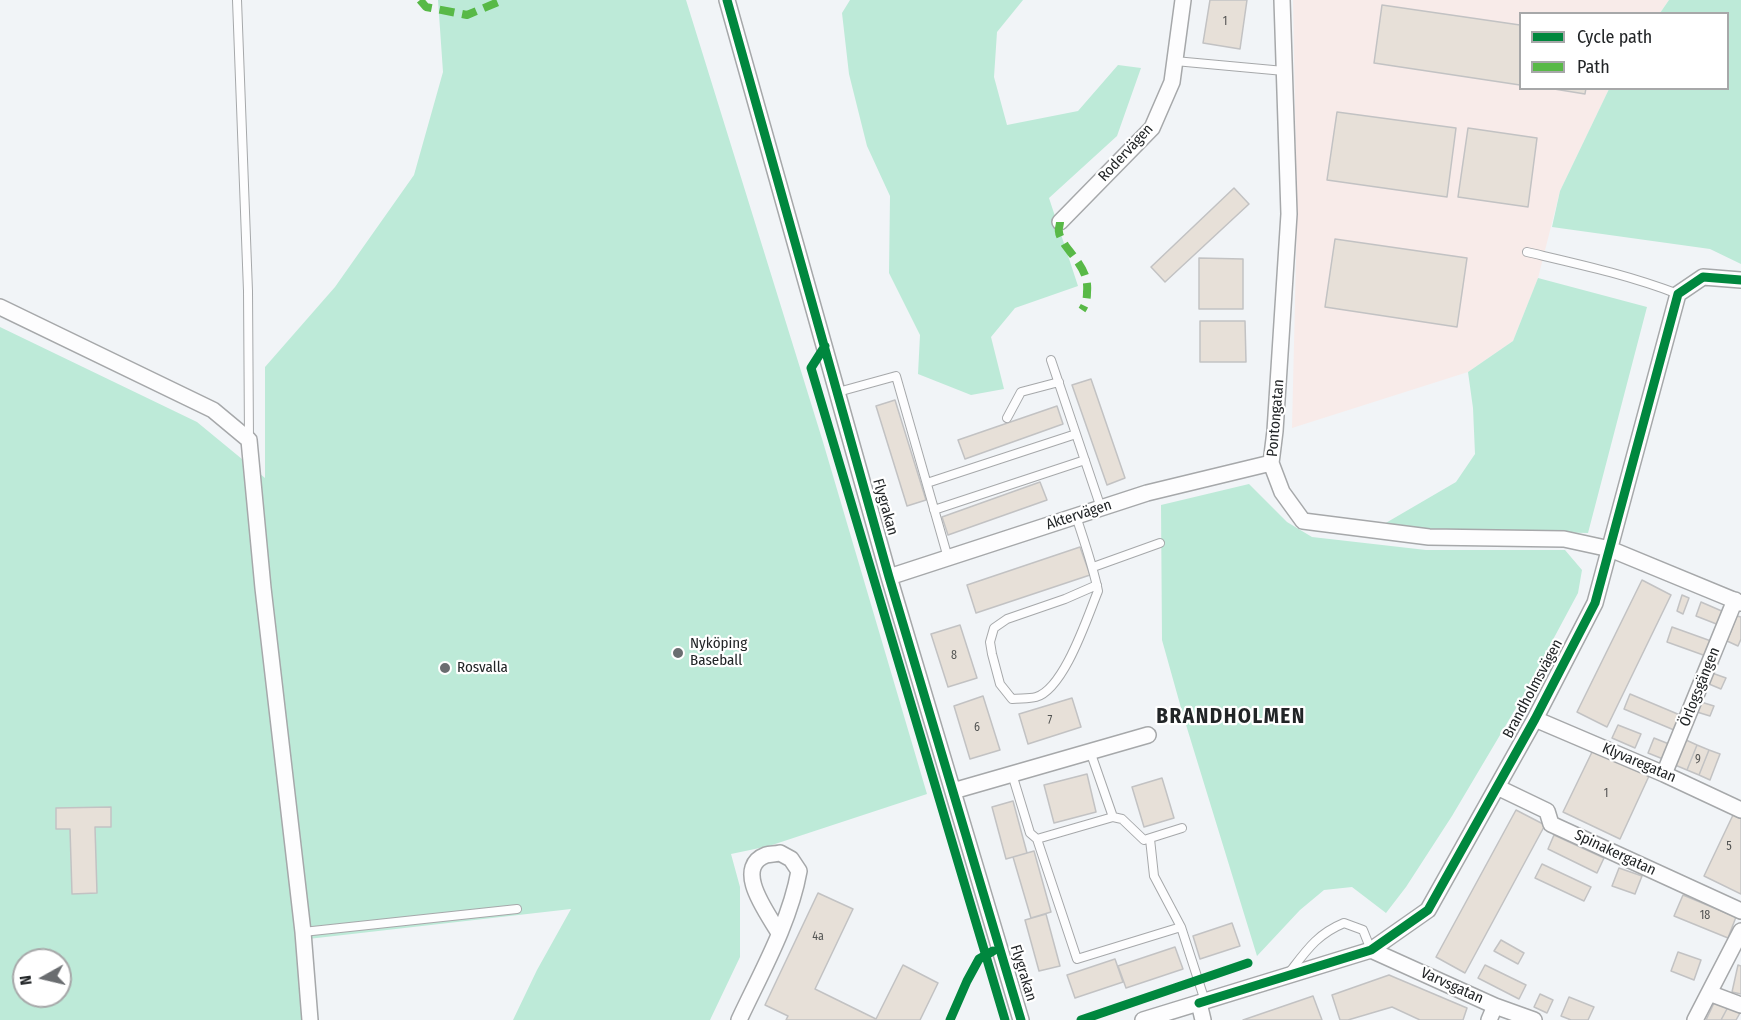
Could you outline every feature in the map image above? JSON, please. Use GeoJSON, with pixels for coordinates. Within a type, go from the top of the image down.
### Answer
{"type":"FeatureCollection","features":[{"type":"Feature","properties":{"kind":"street","name":"Flygrakan"},"geometry":{"type":"LineString","coordinates":[[727,0],[889,577],[1021,1020]]}},
{"type":"Feature","properties":{"kind":"street","name":"Rodervägen"},"geometry":{"type":"LineString","coordinates":[[1060,222],[1152,128],[1172,82],[1183,0]]}},
{"type":"Feature","properties":{"kind":"street","name":"Pontongatan"},"geometry":{"type":"LineString","coordinates":[[1282,0],[1289,214],[1271,463],[1282,492],[1304,521],[1429,537],[1564,539],[1610,549],[1738,602]]}},
{"type":"Feature","properties":{"kind":"street"},"geometry":{"type":"LineString","coordinates":[[1678,294],[1703,277],[1741,279]]}},
{"type":"Feature","properties":{"kind":"street","name":"Brandholmsvägen"},"geometry":{"type":"LineString","coordinates":[[1143,1020],[1371,950],[1428,910],[1535,719],[1595,603],[1678,294]]}},
{"type":"Feature","properties":{"kind":"street"},"geometry":{"type":"LineString","coordinates":[[0,307],[213,410],[249,440],[263,588],[303,932],[310,1020]]}},
{"type":"Feature","properties":{"kind":"street","name":"Aktervägen"},"geometry":{"type":"LineString","coordinates":[[889,577],[1147,493],[1271,463]]}},
{"type":"Feature","properties":{"kind":"street","name":"Örlogsgängen"},"geometry":{"type":"LineString","coordinates":[[1664,774],[1738,602]]}},
{"type":"Feature","properties":{"kind":"street","name":"Klyvaregatan"},"geometry":{"type":"LineString","coordinates":[[1535,719],[1664,774],[1741,810]]}},
{"type":"Feature","properties":{"kind":"street"},"geometry":{"type":"LineString","coordinates":[[953,791],[1148,735]]}},
{"type":"Feature","properties":{"kind":"street","name":"Spinakergatan"},"geometry":{"type":"LineString","coordinates":[[1497,787],[1547,811],[1551,824],[1741,910]]}},
{"type":"Feature","properties":{"kind":"street"},"geometry":{"type":"LineString","coordinates":[[739,1020],[779,933],[796,886],[799,871],[791,859],[780,853],[765,856],[756,863],[752,881],[779,933]]}},
{"type":"Feature","properties":{"kind":"street"},"geometry":{"type":"LineString","coordinates":[[1695,1020],[1741,931]]}},
{"type":"Feature","properties":{"kind":"street","name":"Varvsgatan"},"geometry":{"type":"LineString","coordinates":[[1371,950],[1492,1013],[1534,1020]]}},
{"type":"Feature","properties":{"kind":"street"},"geometry":{"type":"LineString","coordinates":[[1709,993],[1741,1005]]}},
{"type":"Feature","properties":{"kind":"street"},"geometry":{"type":"LineString","coordinates":[[1202,1002],[1203,1020]]}},
{"type":"Feature","properties":{"kind":"lane"},"geometry":{"type":"LineString","coordinates":[[237,0],[248,279],[249,440]]}},
{"type":"Feature","properties":{"kind":"lane"},"geometry":{"type":"LineString","coordinates":[[1175,61],[1284,70]]}},
{"type":"Feature","properties":{"kind":"lane"},"geometry":{"type":"LineString","coordinates":[[1527,252],[1599,269],[1678,294]]}},
{"type":"Feature","properties":{"kind":"lane"},"geometry":{"type":"LineString","coordinates":[[1052,360],[1101,508]]}},
{"type":"Feature","properties":{"kind":"lane"},"geometry":{"type":"LineString","coordinates":[[838,392],[896,376],[948,558]]}},
{"type":"Feature","properties":{"kind":"lane"},"geometry":{"type":"LineString","coordinates":[[1007,418],[1021,392],[1059,382]]}},
{"type":"Feature","properties":{"kind":"lane"},"geometry":{"type":"LineString","coordinates":[[927,483],[1076,434]]}},
{"type":"Feature","properties":{"kind":"lane"},"geometry":{"type":"LineString","coordinates":[[934,510],[1085,460]]}},
{"type":"Feature","properties":{"kind":"lane"},"geometry":{"type":"LineString","coordinates":[[1076,516],[1094,569],[1097,585],[1098,591],[1069,660],[1053,687],[1036,697],[1012,699],[1000,684],[992,654],[990,642],[994,628],[1007,619],[1097,585]]}},
{"type":"Feature","properties":{"kind":"lane"},"geometry":{"type":"LineString","coordinates":[[1096,566],[1160,543]]}},
{"type":"Feature","properties":{"kind":"lane"},"geometry":{"type":"LineString","coordinates":[[1090,751],[1113,817]]}},
{"type":"Feature","properties":{"kind":"lane"},"geometry":{"type":"LineString","coordinates":[[1012,774],[1030,833],[1037,838],[1077,959],[1181,927]]}},
{"type":"Feature","properties":{"kind":"lane"},"geometry":{"type":"LineString","coordinates":[[1037,838],[1113,817],[1122,819],[1144,840],[1182,828]]}},
{"type":"Feature","properties":{"kind":"lane"},"geometry":{"type":"LineString","coordinates":[[1150,839],[1154,876],[1181,927],[1202,1002]]}},
{"type":"Feature","properties":{"kind":"lane"},"geometry":{"type":"LineString","coordinates":[[303,932],[517,909]]}},
{"type":"Feature","properties":{"kind":"lane"},"geometry":{"type":"LineString","coordinates":[[1288,975],[1316,939],[1330,928],[1344,923],[1363,930],[1371,950]]}},
{"type":"Feature","properties":{"kind":"shaded area"},"geometry":{"type":"Polygon","coordinates":[[[1293,0],[1669,0],[1661,12],[1519,12],[1519,90],[1609,90],[1560,191],[1538,278],[1513,341],[1468,372],[1292,428],[1297,215],[1293,0]]]}},
{"type":"Feature","properties":{"kind":"green space","name":"Rosvalla"},"geometry":{"type":"Polygon","coordinates":[[[438,0],[686,0],[823,442],[927,794],[769,846],[731,854],[740,887],[740,957],[710,1020],[513,1020],[537,970],[571,909],[308,939],[317,1020],[0,1020],[0,327],[197,422],[265,478],[265,367],[335,287],[414,175],[443,72],[438,0]]]}},
{"type":"Feature","properties":{"kind":"green space"},"geometry":{"type":"Polygon","coordinates":[[[850,0],[1023,0],[997,32],[994,77],[1007,125],[1078,111],[1118,65],[1141,68],[1117,136],[1049,198],[1078,286],[1015,308],[991,337],[1004,389],[971,395],[918,374],[920,335],[889,273],[890,196],[867,146],[849,74],[842,13],[850,0]]]}},
{"type":"Feature","properties":{"kind":"green space"},"geometry":{"type":"Polygon","coordinates":[[[1669,0],[1741,0],[1741,264],[1710,249],[1552,227],[1560,191],[1609,90],[1729,90],[1729,12],[1661,12],[1669,0]]]}},
{"type":"Feature","properties":{"kind":"green space"},"geometry":{"type":"Polygon","coordinates":[[[1538,278],[1647,307],[1588,533],[1432,529],[1384,524],[1456,482],[1475,454],[1473,408],[1468,372],[1513,341],[1538,278]]]}},
{"type":"Feature","properties":{"kind":"green space"},"geometry":{"type":"Polygon","coordinates":[[[1249,484],[1287,522],[1312,537],[1426,550],[1565,550],[1582,570],[1578,593],[1519,703],[1452,816],[1406,887],[1386,913],[1352,887],[1324,890],[1300,910],[1257,956],[1162,640],[1161,505],[1249,484]]]}},
{"type":"Feature","properties":{"kind":"building"},"geometry":{"type":"Polygon","coordinates":[[[1210,0],[1247,0],[1240,49],[1203,43],[1210,0]]]}},
{"type":"Feature","properties":{"kind":"building"},"geometry":{"type":"Polygon","coordinates":[[[1382,5],[1519,25],[1519,85],[1374,63],[1382,5]]]}},
{"type":"Feature","properties":{"kind":"building"},"geometry":{"type":"Polygon","coordinates":[[[1560,90],[1586,90],[1585,94],[1560,90]]]}},
{"type":"Feature","properties":{"kind":"building"},"geometry":{"type":"Polygon","coordinates":[[[1337,112],[1456,128],[1447,197],[1327,180],[1337,112]]]}},
{"type":"Feature","properties":{"kind":"building"},"geometry":{"type":"Polygon","coordinates":[[[1468,128],[1537,138],[1528,207],[1458,197],[1468,128]]]}},
{"type":"Feature","properties":{"kind":"building"},"geometry":{"type":"Polygon","coordinates":[[[1234,188],[1249,204],[1165,282],[1151,267],[1234,188]]]}},
{"type":"Feature","properties":{"kind":"building"},"geometry":{"type":"Polygon","coordinates":[[[1335,239],[1467,258],[1457,327],[1325,307],[1335,239]]]}},
{"type":"Feature","properties":{"kind":"building"},"geometry":{"type":"Polygon","coordinates":[[[1199,258],[1243,259],[1243,309],[1199,309],[1199,258]]]}},
{"type":"Feature","properties":{"kind":"building"},"geometry":{"type":"Polygon","coordinates":[[[1200,321],[1245,321],[1246,362],[1200,362],[1200,321]]]}},
{"type":"Feature","properties":{"kind":"building"},"geometry":{"type":"Polygon","coordinates":[[[1091,379],[1125,478],[1107,485],[1072,385],[1091,379]]]}},
{"type":"Feature","properties":{"kind":"building"},"geometry":{"type":"Polygon","coordinates":[[[895,400],[926,500],[907,506],[876,406],[895,400]]]}},
{"type":"Feature","properties":{"kind":"building"},"geometry":{"type":"Polygon","coordinates":[[[1057,406],[1063,424],[965,459],[958,440],[1057,406]]]}},
{"type":"Feature","properties":{"kind":"building"},"geometry":{"type":"Polygon","coordinates":[[[1040,482],[1047,500],[948,535],[942,517],[1040,482]]]}},
{"type":"Feature","properties":{"kind":"building"},"geometry":{"type":"Polygon","coordinates":[[[1080,547],[1090,575],[976,613],[967,585],[1080,547]]]}},
{"type":"Feature","properties":{"kind":"building"},"geometry":{"type":"Polygon","coordinates":[[[1642,580],[1671,595],[1607,727],[1577,712],[1642,580]]]}},
{"type":"Feature","properties":{"kind":"building"},"geometry":{"type":"Polygon","coordinates":[[[1682,595],[1689,598],[1683,614],[1677,611],[1682,595]]]}},
{"type":"Feature","properties":{"kind":"building"},"geometry":{"type":"Polygon","coordinates":[[[1701,602],[1724,612],[1719,625],[1696,616],[1701,602]]]}},
{"type":"Feature","properties":{"kind":"building"},"geometry":{"type":"Polygon","coordinates":[[[1737,616],[1741,617],[1741,639],[1738,646],[1727,641],[1737,616]]]}},
{"type":"Feature","properties":{"kind":"building"},"geometry":{"type":"Polygon","coordinates":[[[960,625],[977,678],[948,687],[931,634],[960,625]]]}},
{"type":"Feature","properties":{"kind":"building"},"geometry":{"type":"Polygon","coordinates":[[[1672,627],[1711,641],[1706,656],[1667,642],[1672,627]]]}},
{"type":"Feature","properties":{"kind":"building"},"geometry":{"type":"Polygon","coordinates":[[[1712,673],[1726,678],[1721,689],[1709,684],[1712,673]]]}},
{"type":"Feature","properties":{"kind":"building"},"geometry":{"type":"Polygon","coordinates":[[[1630,694],[1680,715],[1674,730],[1624,709],[1630,694]]]}},
{"type":"Feature","properties":{"kind":"building"},"geometry":{"type":"Polygon","coordinates":[[[983,696],[1000,750],[970,759],[954,706],[983,696]]]}},
{"type":"Feature","properties":{"kind":"building"},"geometry":{"type":"Polygon","coordinates":[[[1072,698],[1081,727],[1028,744],[1019,714],[1072,698]]]}},
{"type":"Feature","properties":{"kind":"building"},"geometry":{"type":"Polygon","coordinates":[[[1701,702],[1714,706],[1710,716],[1697,712],[1701,702]]]}},
{"type":"Feature","properties":{"kind":"building"},"geometry":{"type":"Polygon","coordinates":[[[1618,725],[1641,734],[1635,748],[1612,738],[1618,725]]]}},
{"type":"Feature","properties":{"kind":"building"},"geometry":{"type":"Polygon","coordinates":[[[1654,738],[1669,744],[1663,759],[1648,753],[1654,738]]]}},
{"type":"Feature","properties":{"kind":"building"},"geometry":{"type":"Polygon","coordinates":[[[1686,740],[1697,745],[1687,770],[1675,765],[1686,740]]]}},
{"type":"Feature","properties":{"kind":"building"},"geometry":{"type":"Polygon","coordinates":[[[1697,745],[1709,750],[1699,775],[1687,770],[1697,745]]]}},
{"type":"Feature","properties":{"kind":"building"},"geometry":{"type":"Polygon","coordinates":[[[1593,750],[1649,776],[1620,839],[1563,812],[1593,750]]]}},
{"type":"Feature","properties":{"kind":"building"},"geometry":{"type":"Polygon","coordinates":[[[1709,750],[1720,754],[1710,780],[1699,775],[1709,750]]]}},
{"type":"Feature","properties":{"kind":"building"},"geometry":{"type":"Polygon","coordinates":[[[1087,774],[1096,812],[1054,823],[1044,785],[1087,774]]]}},
{"type":"Feature","properties":{"kind":"building"},"geometry":{"type":"Polygon","coordinates":[[[1162,778],[1174,818],[1144,827],[1132,787],[1162,778]]]}},
{"type":"Feature","properties":{"kind":"building"},"geometry":{"type":"Polygon","coordinates":[[[1013,801],[1027,853],[1006,859],[992,807],[1013,801]]]}},
{"type":"Feature","properties":{"kind":"building"},"geometry":{"type":"Polygon","coordinates":[[[111,807],[111,827],[95,827],[97,893],[72,894],[70,829],[56,829],[56,808],[111,807]]]}},
{"type":"Feature","properties":{"kind":"building"},"geometry":{"type":"Polygon","coordinates":[[[1516,810],[1545,825],[1465,973],[1436,957],[1516,810]]]}},
{"type":"Feature","properties":{"kind":"building"},"geometry":{"type":"Polygon","coordinates":[[[1733,815],[1741,818],[1741,894],[1704,876],[1733,815]]]}},
{"type":"Feature","properties":{"kind":"building"},"geometry":{"type":"Polygon","coordinates":[[[1554,835],[1604,858],[1597,873],[1548,849],[1554,835]]]}},
{"type":"Feature","properties":{"kind":"building"},"geometry":{"type":"Polygon","coordinates":[[[1034,851],[1051,912],[1031,918],[1013,857],[1034,851]]]}},
{"type":"Feature","properties":{"kind":"building"},"geometry":{"type":"Polygon","coordinates":[[[1542,864],[1591,887],[1584,901],[1535,878],[1542,864]]]}},
{"type":"Feature","properties":{"kind":"building"},"geometry":{"type":"Polygon","coordinates":[[[1619,868],[1642,876],[1635,894],[1612,886],[1619,868]]]}},
{"type":"Feature","properties":{"kind":"building"},"geometry":{"type":"Polygon","coordinates":[[[818,893],[853,909],[815,989],[876,1019],[903,965],[938,983],[920,1020],[786,1020],[788,1016],[765,1005],[818,893]]]}},
{"type":"Feature","properties":{"kind":"building"},"geometry":{"type":"Polygon","coordinates":[[[1683,895],[1736,917],[1728,938],[1674,916],[1683,895]]]}},
{"type":"Feature","properties":{"kind":"building"},"geometry":{"type":"Polygon","coordinates":[[[1046,914],[1060,966],[1039,971],[1025,920],[1046,914]]]}},
{"type":"Feature","properties":{"kind":"building"},"geometry":{"type":"Polygon","coordinates":[[[1232,923],[1240,946],[1200,959],[1193,936],[1232,923]]]}},
{"type":"Feature","properties":{"kind":"building"},"geometry":{"type":"Polygon","coordinates":[[[1501,940],[1524,953],[1518,964],[1494,951],[1501,940]]]}},
{"type":"Feature","properties":{"kind":"building"},"geometry":{"type":"Polygon","coordinates":[[[1175,947],[1183,969],[1126,988],[1118,966],[1175,947]]]}},
{"type":"Feature","properties":{"kind":"building"},"geometry":{"type":"Polygon","coordinates":[[[1678,952],[1701,960],[1694,980],[1671,971],[1678,952]]]}},
{"type":"Feature","properties":{"kind":"building"},"geometry":{"type":"Polygon","coordinates":[[[1115,959],[1123,982],[1075,998],[1067,975],[1115,959]]]}},
{"type":"Feature","properties":{"kind":"building"},"geometry":{"type":"Polygon","coordinates":[[[1485,965],[1526,985],[1519,999],[1478,978],[1485,965]]]}},
{"type":"Feature","properties":{"kind":"building"},"geometry":{"type":"Polygon","coordinates":[[[1738,965],[1741,966],[1741,994],[1732,992],[1738,965]]]}},
{"type":"Feature","properties":{"kind":"building"},"geometry":{"type":"Polygon","coordinates":[[[1389,975],[1467,1008],[1463,1020],[1420,1020],[1392,1007],[1348,1020],[1340,1020],[1332,995],[1389,975]]]}},
{"type":"Feature","properties":{"kind":"building"},"geometry":{"type":"Polygon","coordinates":[[[1540,994],[1553,1000],[1547,1013],[1534,1007],[1540,994]]]}},
{"type":"Feature","properties":{"kind":"building"},"geometry":{"type":"Polygon","coordinates":[[[1313,996],[1322,1020],[1243,1020],[1313,996]]]}},
{"type":"Feature","properties":{"kind":"building"},"geometry":{"type":"Polygon","coordinates":[[[1569,997],[1594,1007],[1588,1020],[1571,1020],[1561,1016],[1569,997]]]}},
{"type":"Feature","properties":{"kind":"building"},"geometry":{"type":"Polygon","coordinates":[[[1715,1001],[1728,1007],[1721,1020],[1706,1020],[1715,1001]]]}},
{"type":"Feature","properties":{"kind":"building"},"geometry":{"type":"Polygon","coordinates":[[[1728,1007],[1740,1013],[1736,1020],[1721,1020],[1728,1007]]]}},
{"type":"Feature","properties":{"kind":"marked path"},"geometry":{"type":"LineString","coordinates":[[420,0],[426,7],[467,15],[503,0]]}},
{"type":"Feature","properties":{"kind":"marked path"},"geometry":{"type":"LineString","coordinates":[[1060,222],[1060,237],[1086,278],[1087,297],[1082,310]]}},
{"type":"Feature","properties":{"kind":"cycle path"},"geometry":{"type":"LineString","coordinates":[[727,0],[889,577],[1021,1020]]}},
{"type":"Feature","properties":{"kind":"cycle path"},"geometry":{"type":"LineString","coordinates":[[1199,1003],[1371,950],[1428,910],[1535,719],[1595,603],[1678,294],[1703,277],[1741,280]]}},
{"type":"Feature","properties":{"kind":"cycle path"},"geometry":{"type":"LineString","coordinates":[[825,346],[811,368],[1005,1020]]}},
{"type":"Feature","properties":{"kind":"cycle path"},"geometry":{"type":"LineString","coordinates":[[950,1020],[979,959],[993,951]]}},
{"type":"Feature","properties":{"kind":"cycle path"},"geometry":{"type":"LineString","coordinates":[[1081,1020],[1248,963]]}},
{"type":"Feature","properties":{"kind":"place","name":"Nyköping Baseball"},"geometry":{"type":"Point","coordinates":[678,653]}},
{"type":"Feature","properties":{"kind":"place","name":"Rosvalla"},"geometry":{"type":"Point","coordinates":[445,668]}},
{"type":"Feature","properties":{"kind":"district","name":"BRANDHOLMEN"},"geometry":{"type":"Point","coordinates":[1231,717]}}]}
